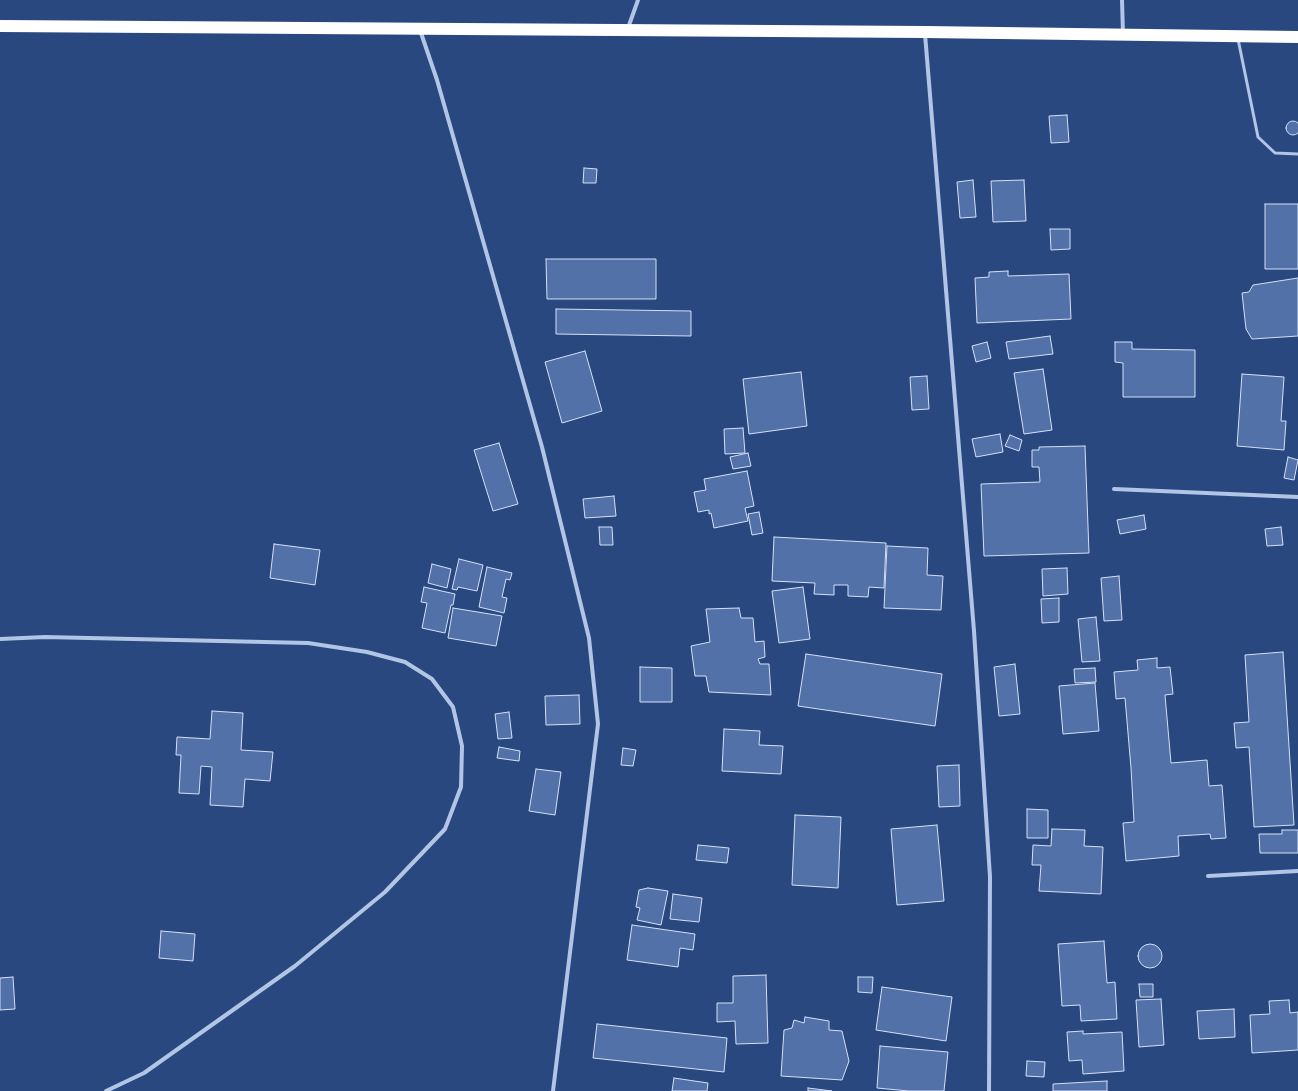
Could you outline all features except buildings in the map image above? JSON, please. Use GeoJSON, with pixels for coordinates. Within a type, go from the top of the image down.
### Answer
{"type":"FeatureCollection","features":[{"type":"Feature","properties":{"kind":"highway"},"geometry":{"type":"LineString","coordinates":[[0,26],[420,30],[925,32],[1298,37]]}},
{"type":"Feature","properties":{"kind":"street"},"geometry":{"type":"LineString","coordinates":[[628,30],[638,0]]}},
{"type":"Feature","properties":{"kind":"street"},"geometry":{"type":"LineString","coordinates":[[1122,0],[1123,34]]}},
{"type":"Feature","properties":{"kind":"street"},"geometry":{"type":"LineString","coordinates":[[420,30],[437,80],[542,447],[589,638],[598,724],[553,1091]]}},
{"type":"Feature","properties":{"kind":"street"},"geometry":{"type":"LineString","coordinates":[[925,32],[973,623],[990,877],[988,1091]]}},
{"type":"Feature","properties":{"kind":"street"},"geometry":{"type":"LineString","coordinates":[[1114,489],[1298,497]]}},
{"type":"Feature","properties":{"kind":"street"},"geometry":{"type":"LineString","coordinates":[[0,639],[45,637],[308,643],[368,652],[406,662],[432,679],[453,707],[455,714],[462,746],[460,787],[445,829],[385,892],[295,966],[144,1073],[106,1091]]}},
{"type":"Feature","properties":{"kind":"street"},"geometry":{"type":"LineString","coordinates":[[1208,876],[1298,871]]}},
{"type":"Feature","properties":{"kind":"lane"},"geometry":{"type":"LineString","coordinates":[[1238,36],[1258,137],[1275,153],[1298,154]]}}]}
